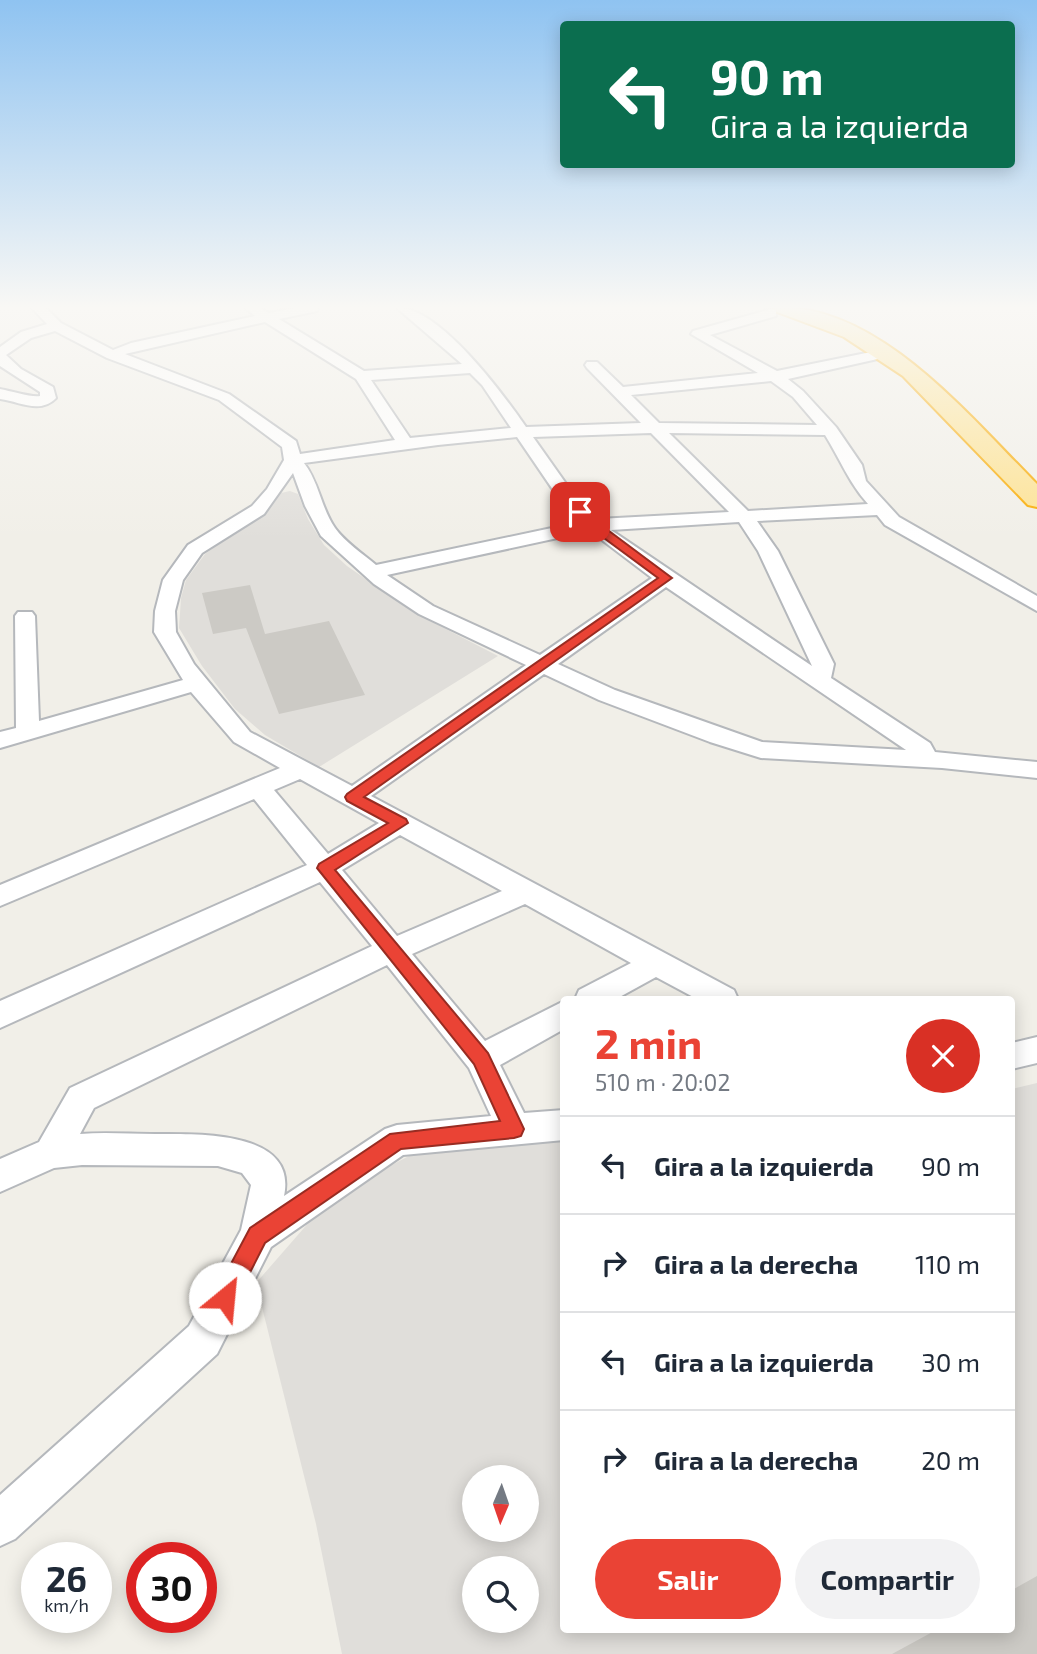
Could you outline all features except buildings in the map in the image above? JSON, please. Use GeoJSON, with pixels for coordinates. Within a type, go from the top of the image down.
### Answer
{"type":"FeatureCollection","features":[{"type":"Feature","properties":{"kind":"highway"},"geometry":{"type":"LineString","coordinates":[[925,385],[1037,499]]}},
{"type":"Feature","properties":{"kind":"highway"},"geometry":{"type":"LineString","coordinates":[[942,385],[1037,480]]}},
{"type":"Feature","properties":{"kind":"street"},"geometry":{"type":"LineString","coordinates":[[0,394],[23,397],[27,402],[39,402],[48,398],[48,390],[38,385]]}},
{"type":"Feature","properties":{"kind":"street"},"geometry":{"type":"LineString","coordinates":[[192,385],[224,397],[290,445],[292,460],[304,475],[314,506],[328,532],[372,572],[426,610],[541,665],[607,695],[718,737],[761,750],[1037,770]]}},
{"type":"Feature","properties":{"kind":"street"},"geometry":{"type":"LineString","coordinates":[[367,385],[405,444]]}},
{"type":"Feature","properties":{"kind":"street"},"geometry":{"type":"LineString","coordinates":[[487,385],[523,432],[568,499],[593,524],[666,578],[921,749],[927,760]]}},
{"type":"Feature","properties":{"kind":"street"},"geometry":{"type":"LineString","coordinates":[[611,385],[745,518],[768,551],[823,664],[823,674],[818,681]]}},
{"type":"Feature","properties":{"kind":"street"},"geometry":{"type":"LineString","coordinates":[[619,393],[686,385]]}},
{"type":"Feature","properties":{"kind":"street"},"geometry":{"type":"LineString","coordinates":[[786,385],[798,394],[830,430],[852,465],[858,482],[881,509],[905,530],[1037,605]]}},
{"type":"Feature","properties":{"kind":"street"},"geometry":{"type":"LineString","coordinates":[[292,460],[405,444],[523,432],[652,426],[830,430]]}},
{"type":"Feature","properties":{"kind":"street"},"geometry":{"type":"LineString","coordinates":[[292,460],[274,491],[258,510],[195,549],[173,580],[164,611],[165,632],[197,683],[242,737],[717,996]]}},
{"type":"Feature","properties":{"kind":"street"},"geometry":{"type":"LineString","coordinates":[[372,572],[593,524],[881,509]]}},
{"type":"Feature","properties":{"kind":"street"},"geometry":{"type":"LineString","coordinates":[[353,797],[666,578]]}},
{"type":"Feature","properties":{"kind":"street"},"geometry":{"type":"LineString","coordinates":[[24,616],[28,732]]}},
{"type":"Feature","properties":{"kind":"street"},"geometry":{"type":"LineString","coordinates":[[0,740],[197,683]]}},
{"type":"Feature","properties":{"kind":"street"},"geometry":{"type":"LineString","coordinates":[[0,896],[301,769]]}},
{"type":"Feature","properties":{"kind":"street"},"geometry":{"type":"LineString","coordinates":[[258,787],[481,1059],[514,1129]]}},
{"type":"Feature","properties":{"kind":"street"},"geometry":{"type":"LineString","coordinates":[[0,1015],[325,868],[400,823]]}},
{"type":"Feature","properties":{"kind":"street"},"geometry":{"type":"LineString","coordinates":[[51,1153],[82,1098],[392,950],[527,892]]}},
{"type":"Feature","properties":{"kind":"street"},"geometry":{"type":"LineString","coordinates":[[596,996],[656,963]]}},
{"type":"Feature","properties":{"kind":"street"},"geometry":{"type":"LineString","coordinates":[[481,1059],[560,1016]]}},
{"type":"Feature","properties":{"kind":"street"},"geometry":{"type":"LineString","coordinates":[[1015,1055],[1037,1050]]}},
{"type":"Feature","properties":{"kind":"street"},"geometry":{"type":"LineString","coordinates":[[258,1235],[397,1140],[560,1125]]}},
{"type":"Feature","properties":{"kind":"street"},"geometry":{"type":"LineString","coordinates":[[0,1176],[51,1153],[82,1149],[218,1150],[254,1160],[270,1181],[258,1235],[203,1340],[0,1524]]}},
{"type":"Feature","properties":{"kind":"shaded area"},"geometry":{"type":"Polygon","coordinates":[[[290,491],[298,494],[308,519],[324,545],[347,566],[413,612],[498,656],[319,767],[265,735],[235,709],[202,666],[179,628],[181,598],[186,580],[205,554],[260,514],[281,493],[290,491]]]}},
{"type":"Feature","properties":{"kind":"shaded area"},"geometry":{"type":"Polygon","coordinates":[[[1037,1083],[1037,1654],[342,1654],[316,1524],[256,1283],[331,1197],[426,1147],[560,1136],[560,1633],[1015,1633],[1015,1088],[1037,1083]]]}},
{"type":"Feature","properties":{"kind":"route"},"geometry":{"type":"LineString","coordinates":[[225,1298],[258,1235],[397,1140],[514,1129],[481,1059],[325,868],[400,823],[353,797],[666,578],[580,512]]}}]}
